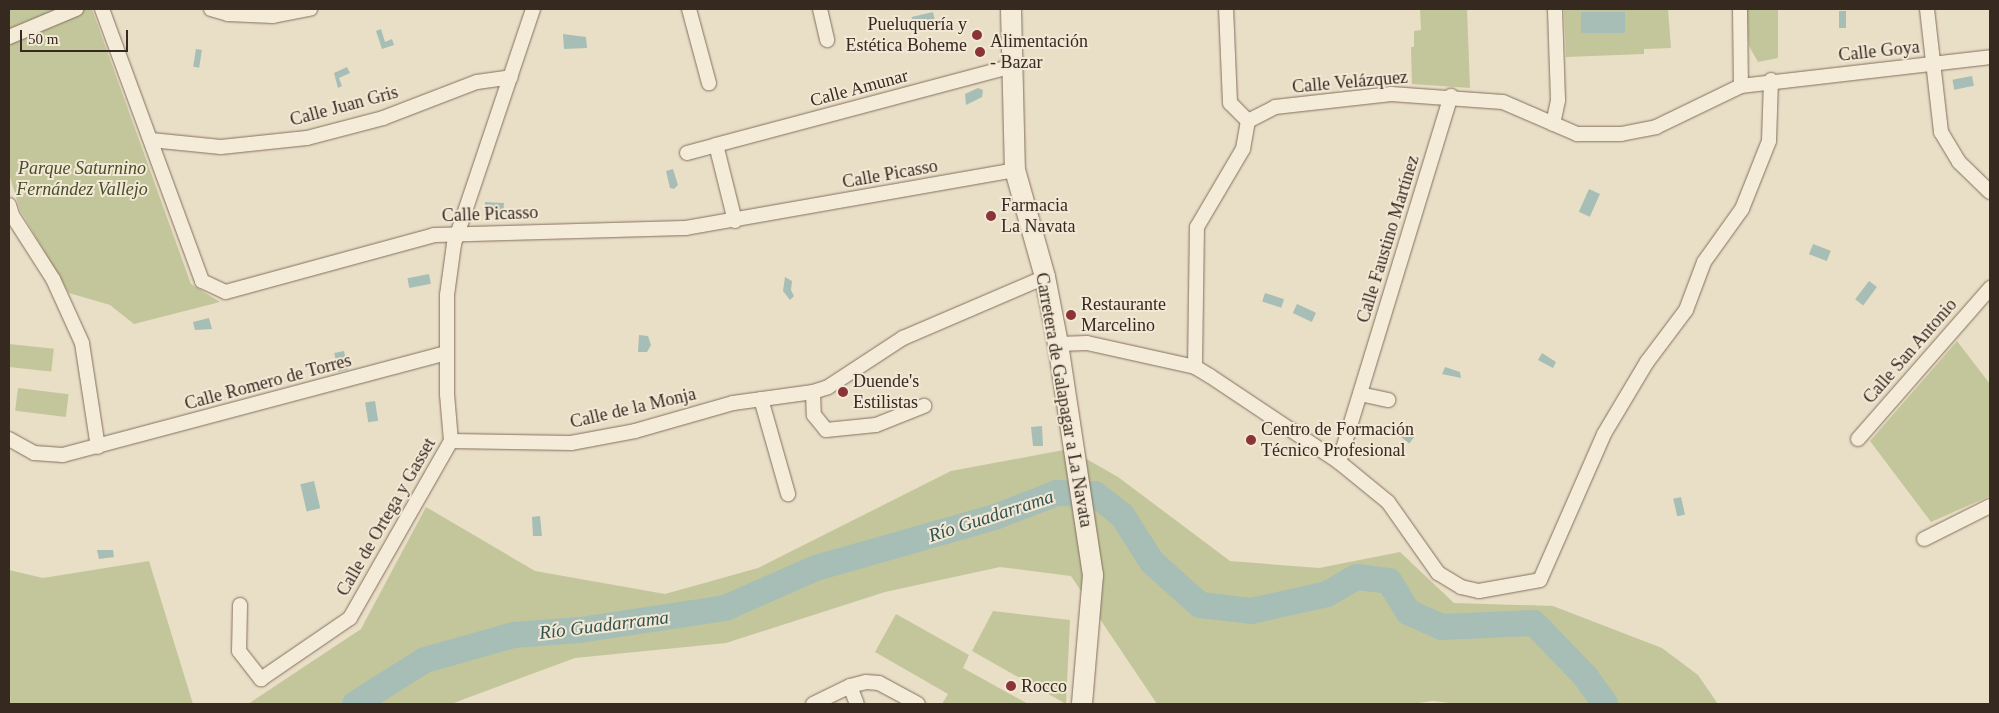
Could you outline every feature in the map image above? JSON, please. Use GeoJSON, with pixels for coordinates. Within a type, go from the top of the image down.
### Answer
{"type":"FeatureCollection","features":[{"type":"Feature","properties":{"kind":"main road","name":"Carretera de Galapagar a La Navata"},"geometry":{"type":"LineString","coordinates":[[1011,9],[1015,170],[1045,277],[1058,344],[1093,575],[1082,704]]}},
{"type":"Feature","properties":{"kind":"street"},"geometry":{"type":"LineString","coordinates":[[9,37],[76,9]]}},
{"type":"Feature","properties":{"kind":"street","name":"Calle Picasso"},"geometry":{"type":"LineString","coordinates":[[102,9],[202,281],[226,292],[434,235],[459,232],[686,228],[735,221],[1015,170]]}},
{"type":"Feature","properties":{"kind":"street"},"geometry":{"type":"LineString","coordinates":[[211,9],[228,14],[273,16],[310,9]]}},
{"type":"Feature","properties":{"kind":"street","name":"Calle de Ortega y Gasset"},"geometry":{"type":"LineString","coordinates":[[240,605],[239,651],[261,680],[350,618],[451,441],[447,353],[447,294],[454,244],[533,9]]}},
{"type":"Feature","properties":{"kind":"street"},"geometry":{"type":"LineString","coordinates":[[689,9],[709,83]]}},
{"type":"Feature","properties":{"kind":"street"},"geometry":{"type":"LineString","coordinates":[[820,9],[827,40]]}},
{"type":"Feature","properties":{"kind":"street"},"geometry":{"type":"LineString","coordinates":[[1195,367],[1197,227],[1243,149],[1248,121],[1230,102],[1226,9]]}},
{"type":"Feature","properties":{"kind":"street"},"geometry":{"type":"LineString","coordinates":[[1553,124],[1558,100],[1555,9]]}},
{"type":"Feature","properties":{"kind":"street"},"geometry":{"type":"LineString","coordinates":[[1740,9],[1741,86]]}},
{"type":"Feature","properties":{"kind":"street"},"geometry":{"type":"LineString","coordinates":[[1928,9],[1940,132],[1959,162],[1990,192]]}},
{"type":"Feature","properties":{"kind":"street","name":"Calle Goya"},"geometry":{"type":"LineString","coordinates":[[1741,86],[1771,80],[1933,65],[1990,57]]}},
{"type":"Feature","properties":{"kind":"street","name":"Calle Amunar"},"geometry":{"type":"LineString","coordinates":[[687,153],[1012,66]]}},
{"type":"Feature","properties":{"kind":"street","name":"Calle Juan Gris"},"geometry":{"type":"LineString","coordinates":[[151,140],[221,147],[307,138],[383,118],[477,82],[511,77]]}},
{"type":"Feature","properties":{"kind":"street"},"geometry":{"type":"LineString","coordinates":[[1058,344],[1087,343],[1195,367],[1339,462],[1388,502],[1438,573],[1461,588],[1479,591],[1540,580],[1604,434],[1647,362],[1686,310],[1704,262],[1742,209],[1769,141],[1771,80]]}},
{"type":"Feature","properties":{"kind":"street","name":"Calle Velázquez"},"geometry":{"type":"LineString","coordinates":[[1248,121],[1275,107],[1391,94],[1452,96],[1502,102],[1577,134],[1621,134],[1656,127],[1741,86]]}},
{"type":"Feature","properties":{"kind":"street","name":"Calle Faustino Martínez"},"geometry":{"type":"LineString","coordinates":[[1339,462],[1452,96]]}},
{"type":"Feature","properties":{"kind":"street"},"geometry":{"type":"LineString","coordinates":[[716,145],[735,221]]}},
{"type":"Feature","properties":{"kind":"street"},"geometry":{"type":"LineString","coordinates":[[9,206],[12,216],[53,279],[82,343],[98,448]]}},
{"type":"Feature","properties":{"kind":"street","name":"Calle de la Monja"},"geometry":{"type":"LineString","coordinates":[[451,441],[571,443],[635,431],[733,403],[813,392],[828,387],[903,338],[1045,277]]}},
{"type":"Feature","properties":{"kind":"street","name":"Calle San Antonio"},"geometry":{"type":"LineString","coordinates":[[1858,439],[1990,288]]}},
{"type":"Feature","properties":{"kind":"street","name":"Calle Romero de Torres"},"geometry":{"type":"LineString","coordinates":[[9,439],[34,453],[62,455],[98,448],[447,353]]}},
{"type":"Feature","properties":{"kind":"street"},"geometry":{"type":"LineString","coordinates":[[813,392],[814,415],[826,430],[876,425],[924,406]]}},
{"type":"Feature","properties":{"kind":"street"},"geometry":{"type":"LineString","coordinates":[[1360,394],[1388,400]]}},
{"type":"Feature","properties":{"kind":"street"},"geometry":{"type":"LineString","coordinates":[[761,399],[788,494]]}},
{"type":"Feature","properties":{"kind":"street"},"geometry":{"type":"LineString","coordinates":[[1924,538],[1990,506]]}},
{"type":"Feature","properties":{"kind":"street"},"geometry":{"type":"LineString","coordinates":[[813,704],[850,686],[879,683],[918,704]]}},
{"type":"Feature","properties":{"kind":"street"},"geometry":{"type":"LineString","coordinates":[[850,686],[857,704]]}},
{"type":"Feature","properties":{"kind":"green space","name":"Parque Saturnino Fernández Vallejo"},"geometry":{"type":"Polygon","coordinates":[[[9,9],[92,9],[191,284],[220,302],[134,324],[110,305],[69,293],[20,210],[9,174],[9,9]]]}},
{"type":"Feature","properties":{"kind":"green space"},"geometry":{"type":"Polygon","coordinates":[[[1420,9],[1467,9],[1470,88],[1412,84],[1411,47],[1414,47],[1414,31],[1421,30],[1420,9]]]}},
{"type":"Feature","properties":{"kind":"green space"},"geometry":{"type":"Polygon","coordinates":[[[1564,9],[1668,9],[1671,48],[1644,49],[1644,54],[1566,57],[1564,9]]]}},
{"type":"Feature","properties":{"kind":"green space"},"geometry":{"type":"Polygon","coordinates":[[[1746,9],[1778,9],[1778,58],[1758,62],[1749,46],[1746,9]]]}},
{"type":"Feature","properties":{"kind":"green space"},"geometry":{"type":"Polygon","coordinates":[[[1957,341],[1990,384],[1990,496],[1931,522],[1870,441],[1957,341]]]}},
{"type":"Feature","properties":{"kind":"green space"},"geometry":{"type":"Polygon","coordinates":[[[9,344],[54,349],[51,372],[9,367],[9,344]]]}},
{"type":"Feature","properties":{"kind":"green space"},"geometry":{"type":"Polygon","coordinates":[[[18,388],[69,394],[66,417],[15,411],[18,388]]]}},
{"type":"Feature","properties":{"kind":"green space"},"geometry":{"type":"Polygon","coordinates":[[[1069,449],[1118,477],[1230,561],[1319,568],[1400,552],[1454,603],[1553,606],[1662,648],[1698,675],[1718,704],[1459,704],[1433,701],[1411,704],[1157,704],[1071,576],[1000,567],[885,592],[726,643],[575,658],[451,704],[248,704],[361,629],[426,507],[535,571],[665,594],[758,568],[951,471],[1069,449]]]}},
{"type":"Feature","properties":{"kind":"green space"},"geometry":{"type":"Polygon","coordinates":[[[149,561],[193,704],[9,704],[9,570],[43,578],[149,561]]]}},
{"type":"Feature","properties":{"kind":"green space"},"geometry":{"type":"Polygon","coordinates":[[[993,611],[1070,620],[1066,704],[972,651],[993,611]]]}},
{"type":"Feature","properties":{"kind":"green space"},"geometry":{"type":"Polygon","coordinates":[[[896,614],[969,655],[963,668],[1028,704],[942,704],[948,694],[875,652],[896,614]]]}},
{"type":"Feature","properties":{"kind":"water"},"geometry":{"type":"Polygon","coordinates":[[[1839,11],[1846,11],[1846,28],[1839,28],[1839,11]]]}},
{"type":"Feature","properties":{"kind":"water"},"geometry":{"type":"Polygon","coordinates":[[[933,12],[935,21],[914,26],[912,17],[933,12]]]}},
{"type":"Feature","properties":{"kind":"water"},"geometry":{"type":"Polygon","coordinates":[[[1581,12],[1625,12],[1625,33],[1581,33],[1581,12]]]}},
{"type":"Feature","properties":{"kind":"water"},"geometry":{"type":"Polygon","coordinates":[[[381,29],[385,42],[392,39],[394,45],[382,49],[376,31],[381,29]]]}},
{"type":"Feature","properties":{"kind":"water"},"geometry":{"type":"Polygon","coordinates":[[[563,34],[586,37],[587,48],[564,49],[563,34]]]}},
{"type":"Feature","properties":{"kind":"water"},"geometry":{"type":"Polygon","coordinates":[[[196,49],[202,50],[199,68],[193,67],[196,49]]]}},
{"type":"Feature","properties":{"kind":"water"},"geometry":{"type":"Polygon","coordinates":[[[347,67],[350,73],[339,78],[342,86],[338,88],[334,73],[347,67]]]}},
{"type":"Feature","properties":{"kind":"water"},"geometry":{"type":"Polygon","coordinates":[[[1972,76],[1974,86],[1954,90],[1952,80],[1972,76]]]}},
{"type":"Feature","properties":{"kind":"water"},"geometry":{"type":"Polygon","coordinates":[[[978,88],[983,90],[982,97],[966,105],[965,94],[978,88]]]}},
{"type":"Feature","properties":{"kind":"water"},"geometry":{"type":"Polygon","coordinates":[[[673,169],[678,185],[674,189],[670,188],[666,171],[673,169]]]}},
{"type":"Feature","properties":{"kind":"water"},"geometry":{"type":"Polygon","coordinates":[[[1589,189],[1600,194],[1590,217],[1579,212],[1589,189]]]}},
{"type":"Feature","properties":{"kind":"water"},"geometry":{"type":"Polygon","coordinates":[[[485,202],[504,203],[504,212],[485,211],[485,202]]]}},
{"type":"Feature","properties":{"kind":"water"},"geometry":{"type":"Polygon","coordinates":[[[1813,244],[1831,251],[1827,261],[1809,254],[1813,244]]]}},
{"type":"Feature","properties":{"kind":"water"},"geometry":{"type":"Polygon","coordinates":[[[429,274],[431,284],[409,288],[407,278],[429,274]]]}},
{"type":"Feature","properties":{"kind":"water"},"geometry":{"type":"Polygon","coordinates":[[[785,277],[792,281],[791,290],[794,296],[790,300],[783,291],[785,277]]]}},
{"type":"Feature","properties":{"kind":"water"},"geometry":{"type":"Polygon","coordinates":[[[1869,281],[1877,287],[1863,305],[1855,299],[1869,281]]]}},
{"type":"Feature","properties":{"kind":"water"},"geometry":{"type":"Polygon","coordinates":[[[1265,293],[1284,299],[1281,308],[1262,302],[1265,293]]]}},
{"type":"Feature","properties":{"kind":"water"},"geometry":{"type":"Polygon","coordinates":[[[1297,304],[1316,313],[1312,322],[1293,313],[1297,304]]]}},
{"type":"Feature","properties":{"kind":"water"},"geometry":{"type":"Polygon","coordinates":[[[209,318],[212,329],[195,330],[193,322],[209,318]]]}},
{"type":"Feature","properties":{"kind":"water"},"geometry":{"type":"Polygon","coordinates":[[[639,335],[648,336],[651,345],[647,352],[638,352],[639,335]]]}},
{"type":"Feature","properties":{"kind":"water"},"geometry":{"type":"Polygon","coordinates":[[[344,351],[348,370],[338,372],[334,353],[344,351]]]}},
{"type":"Feature","properties":{"kind":"water"},"geometry":{"type":"Polygon","coordinates":[[[1542,353],[1556,362],[1553,368],[1538,360],[1542,353]]]}},
{"type":"Feature","properties":{"kind":"water"},"geometry":{"type":"Polygon","coordinates":[[[1445,367],[1460,372],[1461,378],[1442,374],[1445,367]]]}},
{"type":"Feature","properties":{"kind":"water"},"geometry":{"type":"Polygon","coordinates":[[[375,401],[378,421],[368,422],[365,403],[375,401]]]}},
{"type":"Feature","properties":{"kind":"water"},"geometry":{"type":"Polygon","coordinates":[[[1042,426],[1043,446],[1033,446],[1031,427],[1042,426]]]}},
{"type":"Feature","properties":{"kind":"water"},"geometry":{"type":"Polygon","coordinates":[[[1400,426],[1414,437],[1409,443],[1395,432],[1400,426]]]}},
{"type":"Feature","properties":{"kind":"water"},"geometry":{"type":"Polygon","coordinates":[[[314,481],[320,508],[307,511],[300,484],[314,481]]]}},
{"type":"Feature","properties":{"kind":"water"},"geometry":{"type":"Polygon","coordinates":[[[1681,497],[1685,515],[1677,516],[1673,499],[1681,497]]]}},
{"type":"Feature","properties":{"kind":"water"},"geometry":{"type":"Polygon","coordinates":[[[540,516],[542,536],[533,536],[532,517],[540,516]]]}},
{"type":"Feature","properties":{"kind":"water"},"geometry":{"type":"Polygon","coordinates":[[[97,550],[113,550],[114,557],[99,559],[97,550]]]}},
{"type":"Feature","properties":{"kind":"waterway","name":"Río Guadarrama"},"geometry":{"type":"LineString","coordinates":[[355,704],[425,660],[514,635],[580,630],[725,608],[816,568],[995,517],[1057,493],[1095,494],[1122,515],[1152,562],[1200,605],[1251,611],[1327,594],[1357,577],[1389,581],[1408,612],[1442,627],[1534,623],[1585,676],[1605,704]]}},
{"type":"Feature","properties":{"kind":"place","name":"Pueluquería y Estética Boheme"},"geometry":{"type":"Point","coordinates":[977,35]}},
{"type":"Feature","properties":{"kind":"place","name":"Alimentación - Bazar"},"geometry":{"type":"Point","coordinates":[980,52]}},
{"type":"Feature","properties":{"kind":"place","name":"Farmacia La Navata"},"geometry":{"type":"Point","coordinates":[991,216]}},
{"type":"Feature","properties":{"kind":"place","name":"Restaurante Marcelino"},"geometry":{"type":"Point","coordinates":[1071,315]}},
{"type":"Feature","properties":{"kind":"place","name":"Duende's Estilistas"},"geometry":{"type":"Point","coordinates":[843,392]}},
{"type":"Feature","properties":{"kind":"place","name":"Centro de Formación Técnico Profesional"},"geometry":{"type":"Point","coordinates":[1251,440]}},
{"type":"Feature","properties":{"kind":"place","name":"Rocco"},"geometry":{"type":"Point","coordinates":[1011,686]}}]}
